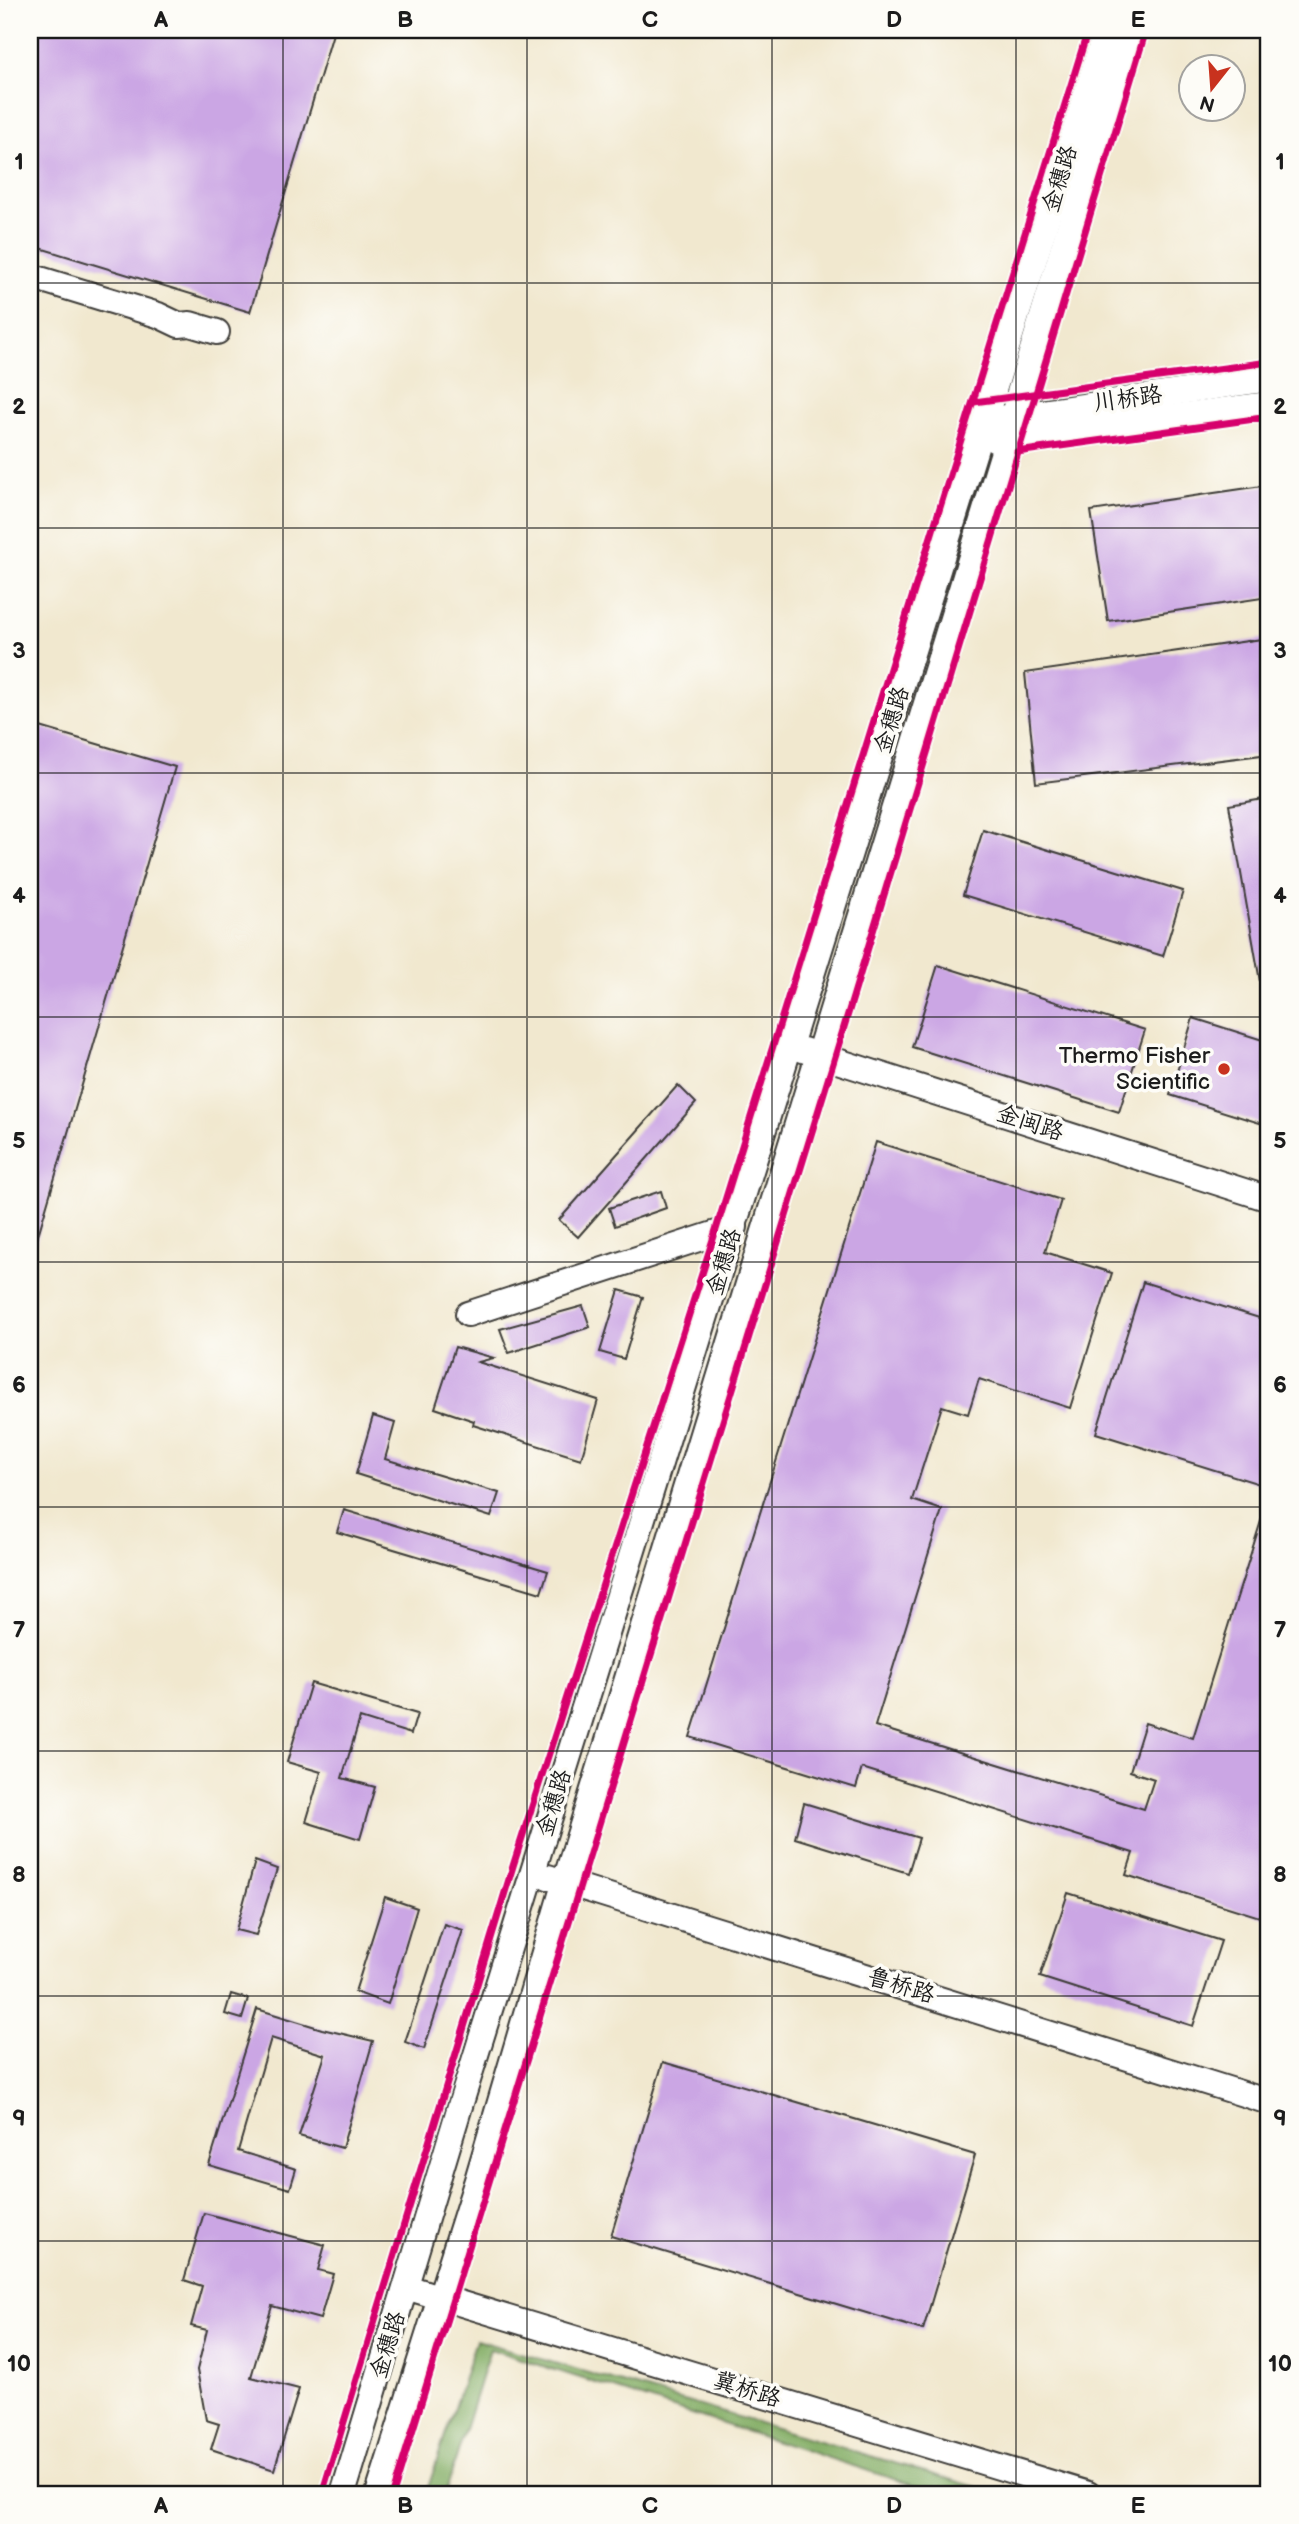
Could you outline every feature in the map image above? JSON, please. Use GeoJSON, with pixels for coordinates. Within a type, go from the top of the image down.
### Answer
{"type":"FeatureCollection","features":[{"type":"Feature","properties":{"kind":"street","name":"金穗路"},"geometry":{"type":"LineString","coordinates":[[343,2494],[533,1872],[1106,30]]}},
{"type":"Feature","properties":{"kind":"street","name":"金穗路"},"geometry":{"type":"LineString","coordinates":[[378,2494],[819,1055],[1129,30]]}},
{"type":"Feature","properties":{"kind":"street"},"geometry":{"type":"LineString","coordinates":[[30,276],[158,315],[179,325],[190,324],[217,332]]}},
{"type":"Feature","properties":{"kind":"street","name":"川桥路"},"geometry":{"type":"LineString","coordinates":[[1010,428],[1269,379]]}},
{"type":"Feature","properties":{"kind":"street","name":"川桥路"},"geometry":{"type":"LineString","coordinates":[[983,430],[1269,404]]}},
{"type":"Feature","properties":{"kind":"street","name":"金闽路"},"geometry":{"type":"LineString","coordinates":[[790,1046],[1269,1199]]}},
{"type":"Feature","properties":{"kind":"street"},"geometry":{"type":"LineString","coordinates":[[468,1314],[735,1227]]}},
{"type":"Feature","properties":{"kind":"street","name":"鲁桥路"},"geometry":{"type":"LineString","coordinates":[[533,1872],[1269,2102]]}},
{"type":"Feature","properties":{"kind":"street","name":"冀桥路"},"geometry":{"type":"LineString","coordinates":[[406,2287],[1088,2494]]}},
{"type":"Feature","properties":{"kind":"green space"},"geometry":{"type":"Polygon","coordinates":[[[476,2340],[1000,2494],[940,2494],[490,2349],[445,2494],[426,2494],[476,2340]]]}},
{"type":"Feature","properties":{"kind":"building"},"geometry":{"type":"Polygon","coordinates":[[[30,30],[334,30],[250,312],[30,245],[30,30]]]}},
{"type":"Feature","properties":{"kind":"building"},"geometry":{"type":"Polygon","coordinates":[[[1269,485],[1269,597],[1108,621],[1091,511],[1269,485]]]}},
{"type":"Feature","properties":{"kind":"building"},"geometry":{"type":"Polygon","coordinates":[[[1269,638],[1269,754],[1036,783],[1025,673],[1269,638]]]}},
{"type":"Feature","properties":{"kind":"building"},"geometry":{"type":"Polygon","coordinates":[[[30,724],[175,767],[34,1249],[30,1248],[30,724]]]}},
{"type":"Feature","properties":{"kind":"building"},"geometry":{"type":"Polygon","coordinates":[[[1269,798],[1269,987],[1261,987],[1229,805],[1269,798]]]}},
{"type":"Feature","properties":{"kind":"building"},"geometry":{"type":"Polygon","coordinates":[[[983,830],[1183,891],[1163,956],[963,895],[983,830]]]}},
{"type":"Feature","properties":{"kind":"building"},"geometry":{"type":"Polygon","coordinates":[[[938,965],[1145,1030],[1119,1112],[912,1047],[938,965]]]}},
{"type":"Feature","properties":{"kind":"building","name":"Thermo Fisher Scientific"},"geometry":{"type":"Polygon","coordinates":[[[1193,1018],[1269,1042],[1269,1126],[1170,1095],[1193,1018]]]}},
{"type":"Feature","properties":{"kind":"building"},"geometry":{"type":"Polygon","coordinates":[[[678,1085],[696,1103],[578,1237],[559,1220],[678,1085]]]}},
{"type":"Feature","properties":{"kind":"building"},"geometry":{"type":"Polygon","coordinates":[[[876,1142],[1061,1200],[1045,1252],[1112,1273],[1070,1408],[979,1379],[968,1414],[942,1406],[912,1500],[942,1510],[875,1726],[1144,1809],[1154,1779],[1130,1771],[1145,1723],[1193,1738],[1266,1505],[1269,1506],[1269,1920],[1126,1875],[1133,1853],[862,1768],[856,1788],[690,1737],[876,1142]]]}},
{"type":"Feature","properties":{"kind":"building"},"geometry":{"type":"Polygon","coordinates":[[[661,1191],[666,1208],[615,1226],[609,1208],[661,1191]]]}},
{"type":"Feature","properties":{"kind":"building"},"geometry":{"type":"Polygon","coordinates":[[[1143,1282],[1269,1321],[1269,1487],[1096,1433],[1143,1282]]]}},
{"type":"Feature","properties":{"kind":"building"},"geometry":{"type":"Polygon","coordinates":[[[619,1290],[643,1297],[624,1359],[600,1352],[619,1290]]]}},
{"type":"Feature","properties":{"kind":"building"},"geometry":{"type":"Polygon","coordinates":[[[583,1306],[590,1327],[509,1353],[500,1329],[583,1306]]]}},
{"type":"Feature","properties":{"kind":"building"},"geometry":{"type":"Polygon","coordinates":[[[455,1347],[494,1358],[478,1362],[598,1400],[581,1459],[473,1425],[474,1421],[435,1408],[455,1347]]]}},
{"type":"Feature","properties":{"kind":"building"},"geometry":{"type":"Polygon","coordinates":[[[373,1416],[395,1423],[385,1459],[499,1493],[491,1517],[356,1474],[373,1416]]]}},
{"type":"Feature","properties":{"kind":"building"},"geometry":{"type":"Polygon","coordinates":[[[344,1510],[548,1571],[541,1593],[337,1532],[344,1510]]]}},
{"type":"Feature","properties":{"kind":"building"},"geometry":{"type":"Polygon","coordinates":[[[311,1683],[417,1714],[411,1734],[360,1718],[342,1778],[375,1787],[360,1839],[306,1822],[321,1772],[287,1762],[311,1683]]]}},
{"type":"Feature","properties":{"kind":"building"},"geometry":{"type":"Polygon","coordinates":[[[804,1803],[919,1838],[908,1873],[795,1838],[804,1803]]]}},
{"type":"Feature","properties":{"kind":"building"},"geometry":{"type":"Polygon","coordinates":[[[255,1861],[277,1869],[256,1935],[236,1930],[255,1861]]]}},
{"type":"Feature","properties":{"kind":"building"},"geometry":{"type":"Polygon","coordinates":[[[1068,1893],[1221,1941],[1193,2026],[1040,1977],[1068,1893]]]}},
{"type":"Feature","properties":{"kind":"building"},"geometry":{"type":"Polygon","coordinates":[[[385,1897],[417,1908],[388,2004],[355,1992],[385,1897]]]}},
{"type":"Feature","properties":{"kind":"building"},"geometry":{"type":"Polygon","coordinates":[[[444,1924],[463,1930],[424,2049],[405,2042],[444,1924]]]}},
{"type":"Feature","properties":{"kind":"building"},"geometry":{"type":"Polygon","coordinates":[[[231,1994],[248,1999],[242,2019],[225,2014],[231,1994]]]}},
{"type":"Feature","properties":{"kind":"building"},"geometry":{"type":"Polygon","coordinates":[[[257,2009],[373,2041],[342,2148],[299,2136],[325,2055],[271,2038],[238,2151],[296,2169],[290,2189],[209,2165],[257,2009]]]}},
{"type":"Feature","properties":{"kind":"building"},"geometry":{"type":"Polygon","coordinates":[[[663,2062],[975,2155],[923,2330],[611,2236],[663,2062]]]}},
{"type":"Feature","properties":{"kind":"building"},"geometry":{"type":"Polygon","coordinates":[[[204,2213],[325,2245],[318,2270],[333,2274],[320,2319],[272,2306],[251,2377],[299,2389],[274,2470],[211,2449],[219,2424],[206,2420],[197,2370],[207,2330],[191,2326],[202,2286],[184,2280],[204,2213]]]}},
{"type":"Feature","properties":{"kind":"cycle path"},"geometry":{"type":"LineString","coordinates":[[322,2494],[513,1866],[715,1233],[1088,30]]}},
{"type":"Feature","properties":{"kind":"cycle path"},"geometry":{"type":"LineString","coordinates":[[393,2494],[834,1060],[1146,30]]}},
{"type":"Feature","properties":{"kind":"cycle path"},"geometry":{"type":"LineString","coordinates":[[974,402],[1269,362]]}},
{"type":"Feature","properties":{"kind":"cycle path"},"geometry":{"type":"LineString","coordinates":[[1017,452],[1269,417]]}},
{"type":"Feature","properties":{"kind":"place","name":"Thermo Fisher Scientific"},"geometry":{"type":"Point","coordinates":[1224,1069]}}]}
